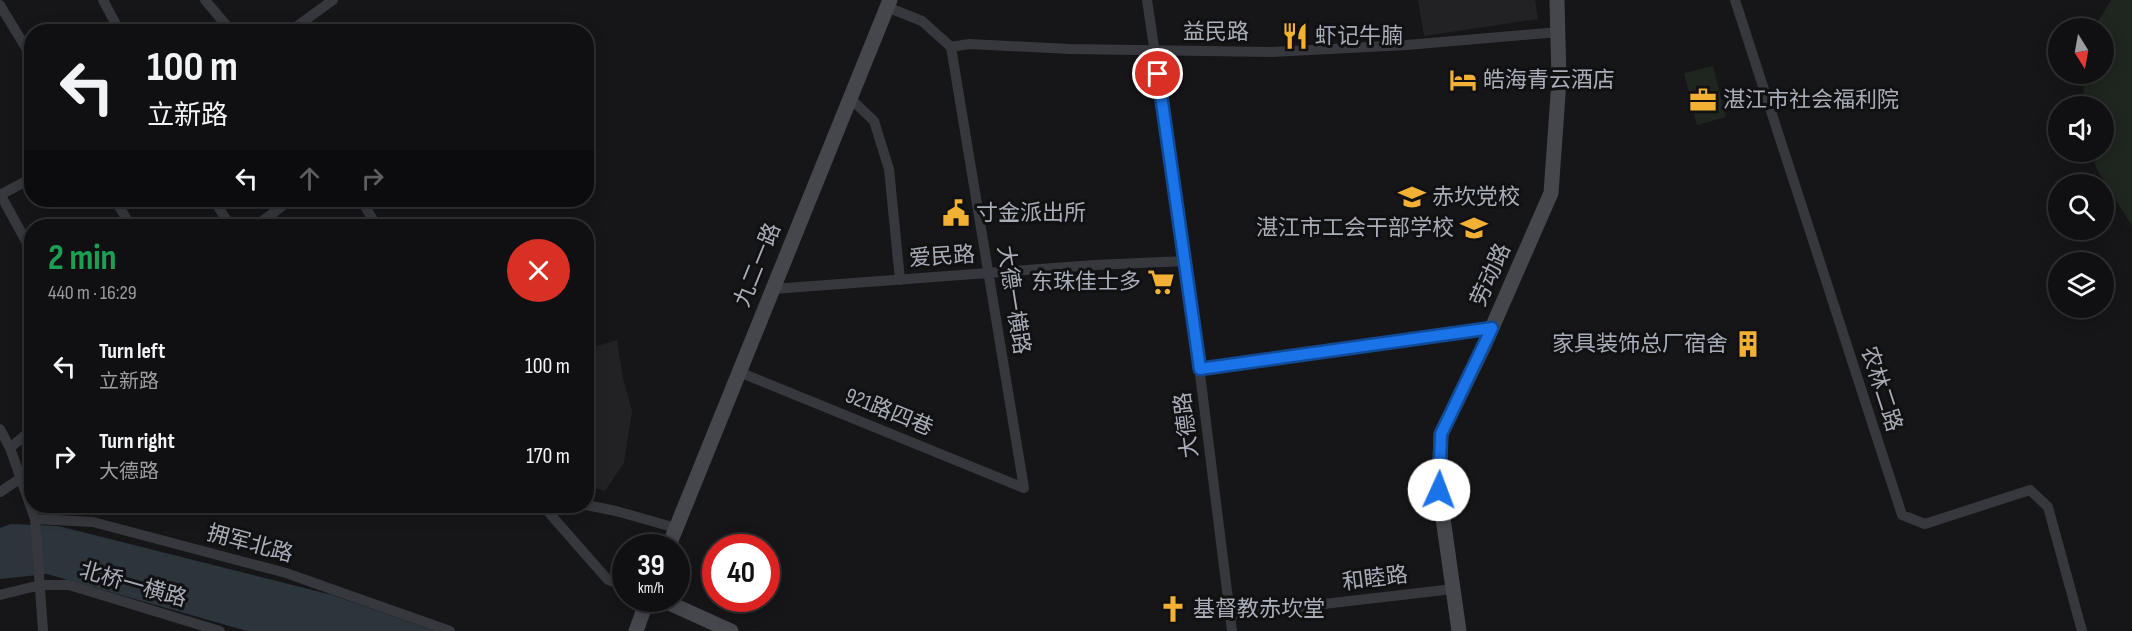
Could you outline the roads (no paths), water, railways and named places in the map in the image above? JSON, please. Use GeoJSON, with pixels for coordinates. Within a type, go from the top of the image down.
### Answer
{"type":"FeatureCollection","features":[{"type":"Feature","properties":{"kind":"street"},"geometry":{"type":"LineString","coordinates":[[103,0],[116,24]]}},
{"type":"Feature","properties":{"kind":"street"},"geometry":{"type":"LineString","coordinates":[[206,0],[225,24]]}},
{"type":"Feature","properties":{"kind":"street"},"geometry":{"type":"LineString","coordinates":[[300,24],[333,0]]}},
{"type":"Feature","properties":{"kind":"street","name":"大德路"},"geometry":{"type":"LineString","coordinates":[[1148,0],[1186,261],[1232,631]]}},
{"type":"Feature","properties":{"kind":"street","name":"劳动路"},"geometry":{"type":"LineString","coordinates":[[1459,631],[1439,490],[1441,434],[1492,328],[1551,193],[1559,81],[1557,0]]}},
{"type":"Feature","properties":{"kind":"street","name":"农林二路"},"geometry":{"type":"LineString","coordinates":[[1735,0],[1902,515],[1925,524],[2030,490],[2048,507],[2082,631]]}},
{"type":"Feature","properties":{"kind":"street"},"geometry":{"type":"LineString","coordinates":[[888,3],[922,21],[951,47]]}},
{"type":"Feature","properties":{"kind":"street","name":"九二一路"},"geometry":{"type":"LineString","coordinates":[[674,534],[888,3]]}},
{"type":"Feature","properties":{"kind":"street"},"geometry":{"type":"LineString","coordinates":[[0,4],[24,44]]}},
{"type":"Feature","properties":{"kind":"street","name":"益民路"},"geometry":{"type":"LineString","coordinates":[[951,47],[969,44],[1070,49],[1272,52],[1407,45],[1558,32]]}},
{"type":"Feature","properties":{"kind":"street","name":"大德一横路"},"geometry":{"type":"LineString","coordinates":[[951,47],[1024,488]]}},
{"type":"Feature","properties":{"kind":"street"},"geometry":{"type":"LineString","coordinates":[[850,98],[874,121],[889,169],[900,280]]}},
{"type":"Feature","properties":{"kind":"street"},"geometry":{"type":"LineString","coordinates":[[24,182],[0,194],[24,238]]}},
{"type":"Feature","properties":{"kind":"street"},"geometry":{"type":"LineString","coordinates":[[265,219],[281,207]]}},
{"type":"Feature","properties":{"kind":"street","name":"爱民路"},"geometry":{"type":"LineString","coordinates":[[773,289],[1094,265],[1186,261]]}},
{"type":"Feature","properties":{"kind":"street"},"geometry":{"type":"LineString","coordinates":[[1200,369],[1492,328]]}},
{"type":"Feature","properties":{"kind":"street","name":"921路四巷"},"geometry":{"type":"LineString","coordinates":[[739,372],[1024,488]]}},
{"type":"Feature","properties":{"kind":"street"},"geometry":{"type":"LineString","coordinates":[[0,429],[10,448],[24,487]]}},
{"type":"Feature","properties":{"kind":"street"},"geometry":{"type":"LineString","coordinates":[[10,448],[24,436]]}},
{"type":"Feature","properties":{"kind":"street"},"geometry":{"type":"LineString","coordinates":[[0,492],[21,478]]}},
{"type":"Feature","properties":{"kind":"street"},"geometry":{"type":"LineString","coordinates":[[594,507],[616,511],[676,528]]}},
{"type":"Feature","properties":{"kind":"street"},"geometry":{"type":"LineString","coordinates":[[33,513],[43,631]]}},
{"type":"Feature","properties":{"kind":"street"},"geometry":{"type":"LineString","coordinates":[[549,513],[608,580],[612,581]]}},
{"type":"Feature","properties":{"kind":"street","name":"拥军北路"},"geometry":{"type":"LineString","coordinates":[[35,519],[93,522],[286,573],[450,631]]}},
{"type":"Feature","properties":{"kind":"street","name":"北桥一横路"},"geometry":{"type":"LineString","coordinates":[[0,595],[39,585],[69,585],[220,631]]}},
{"type":"Feature","properties":{"kind":"street","name":"和睦路"},"geometry":{"type":"LineString","coordinates":[[1230,615],[1453,589]]}},
{"type":"Feature","properties":{"kind":"street"},"geometry":{"type":"LineString","coordinates":[[636,631],[643,612]]}},
{"type":"Feature","properties":{"kind":"street"},"geometry":{"type":"LineString","coordinates":[[689,612],[731,631]]}},
{"type":"Feature","properties":{"kind":"place","name":"虾记牛腩"},"geometry":{"type":"Point","coordinates":[1295,36]}},
{"type":"Feature","properties":{"kind":"place","name":"皓海青云酒店"},"geometry":{"type":"Point","coordinates":[1463,80]}},
{"type":"Feature","properties":{"kind":"place","name":"湛江市社会福利院"},"geometry":{"type":"Point","coordinates":[1703,100]}},
{"type":"Feature","properties":{"kind":"place","name":"赤坎党校"},"geometry":{"type":"Point","coordinates":[1412,197]}},
{"type":"Feature","properties":{"kind":"place","name":"寸金派出所"},"geometry":{"type":"Point","coordinates":[956,213]}},
{"type":"Feature","properties":{"kind":"place","name":"湛江市工会干部学校"},"geometry":{"type":"Point","coordinates":[1474,228]}},
{"type":"Feature","properties":{"kind":"place","name":"东珠佳士多"},"geometry":{"type":"Point","coordinates":[1161,282]}},
{"type":"Feature","properties":{"kind":"place","name":"家具装饰总厂宿舍"},"geometry":{"type":"Point","coordinates":[1748,344]}},
{"type":"Feature","properties":{"kind":"place","name":"基督教赤坎堂"},"geometry":{"type":"Point","coordinates":[1173,609]}}]}
